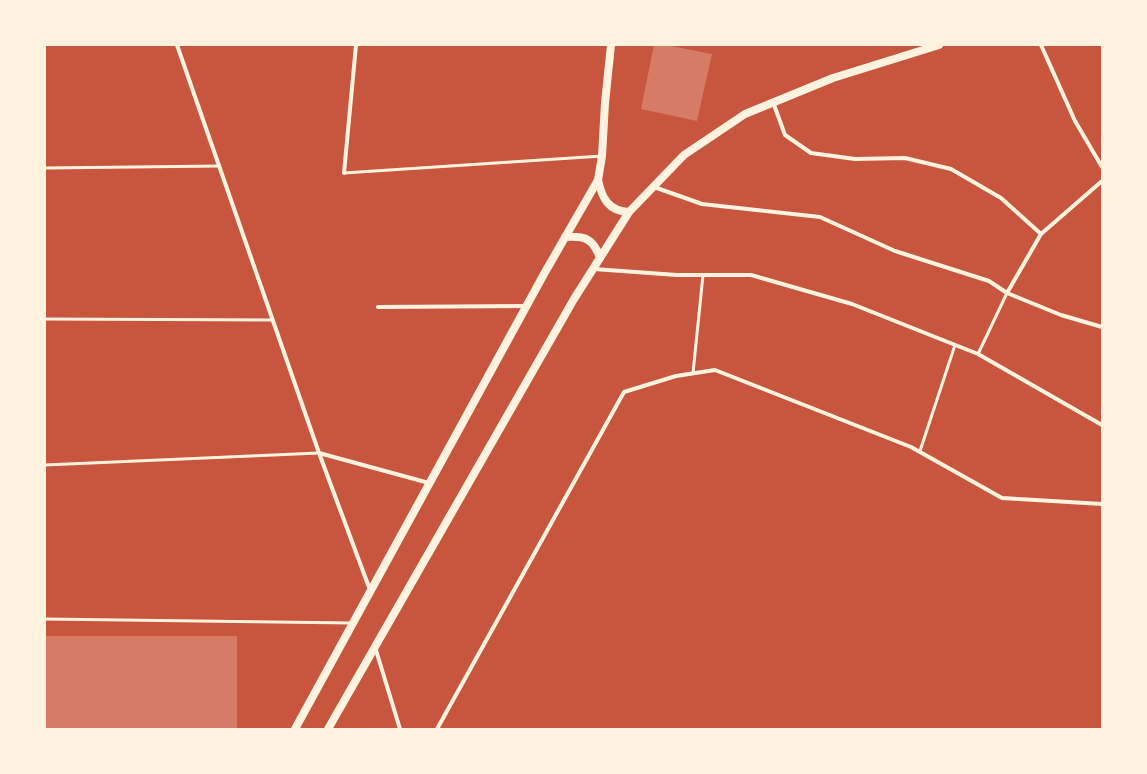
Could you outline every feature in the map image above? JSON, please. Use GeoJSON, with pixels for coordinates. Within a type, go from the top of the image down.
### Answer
{"type":"FeatureCollection","features":[{"type":"Feature","properties":{"kind":"main road"},"geometry":{"type":"LineString","coordinates":[[295,729],[526,306],[598,180],[602,156],[610,45]]}},
{"type":"Feature","properties":{"kind":"main road"},"geometry":{"type":"LineString","coordinates":[[328,729],[374,645],[574,299],[629,212],[684,156],[745,114],[833,78],[939,45]]}},
{"type":"Feature","properties":{"kind":"main road"},"geometry":{"type":"LineString","coordinates":[[598,180],[605,200],[615,209],[623,212],[629,212]]}},
{"type":"Feature","properties":{"kind":"main road"},"geometry":{"type":"LineString","coordinates":[[565,237],[577,236],[588,239],[597,248],[600,258]]}},
{"type":"Feature","properties":{"kind":"street"},"geometry":{"type":"LineString","coordinates":[[177,45],[319,453],[370,590]]}},
{"type":"Feature","properties":{"kind":"street"},"geometry":{"type":"LineString","coordinates":[[344,174],[356,45]]}},
{"type":"Feature","properties":{"kind":"street"},"geometry":{"type":"LineString","coordinates":[[1041,45],[1076,121],[1102,167]]}},
{"type":"Feature","properties":{"kind":"street"},"geometry":{"type":"LineString","coordinates":[[773,102],[785,135],[811,153],[855,159],[905,158],[952,169],[1001,198],[1041,234]]}},
{"type":"Feature","properties":{"kind":"street"},"geometry":{"type":"LineString","coordinates":[[1007,293],[1041,234],[1102,181]]}},
{"type":"Feature","properties":{"kind":"street"},"geometry":{"type":"LineString","coordinates":[[654,187],[702,204],[820,217],[894,251],[989,281],[1007,293],[1061,314],[1102,327]]}},
{"type":"Feature","properties":{"kind":"street"},"geometry":{"type":"LineString","coordinates":[[594,269],[677,275],[751,275],[852,304],[978,354],[1102,425]]}},
{"type":"Feature","properties":{"kind":"street"},"geometry":{"type":"LineString","coordinates":[[378,307],[526,306]]}},
{"type":"Feature","properties":{"kind":"street"},"geometry":{"type":"LineString","coordinates":[[437,729],[624,392],[676,376],[715,370],[911,447],[1002,498],[1102,504]]}},
{"type":"Feature","properties":{"kind":"street"},"geometry":{"type":"LineString","coordinates":[[319,453],[429,483]]}},
{"type":"Feature","properties":{"kind":"street"},"geometry":{"type":"LineString","coordinates":[[374,645],[400,729]]}},
{"type":"Feature","properties":{"kind":"lane"},"geometry":{"type":"LineString","coordinates":[[344,174],[602,156]]}},
{"type":"Feature","properties":{"kind":"lane"},"geometry":{"type":"LineString","coordinates":[[45,168],[219,166]]}},
{"type":"Feature","properties":{"kind":"lane"},"geometry":{"type":"LineString","coordinates":[[693,373],[703,275]]}},
{"type":"Feature","properties":{"kind":"lane"},"geometry":{"type":"LineString","coordinates":[[978,354],[1007,293]]}},
{"type":"Feature","properties":{"kind":"lane"},"geometry":{"type":"LineString","coordinates":[[45,319],[272,320]]}},
{"type":"Feature","properties":{"kind":"lane"},"geometry":{"type":"LineString","coordinates":[[920,452],[954,345]]}},
{"type":"Feature","properties":{"kind":"lane"},"geometry":{"type":"LineString","coordinates":[[45,465],[319,453]]}},
{"type":"Feature","properties":{"kind":"lane"},"geometry":{"type":"LineString","coordinates":[[45,620],[352,624]]}},
{"type":"Feature","properties":{"kind":"building"},"geometry":{"type":"Polygon","coordinates":[[[654,45],[666,45],[712,54],[697,121],[641,109],[654,45]]]}},
{"type":"Feature","properties":{"kind":"building"},"geometry":{"type":"Polygon","coordinates":[[[45,636],[237,636],[237,729],[45,729],[45,636]]]}}]}
